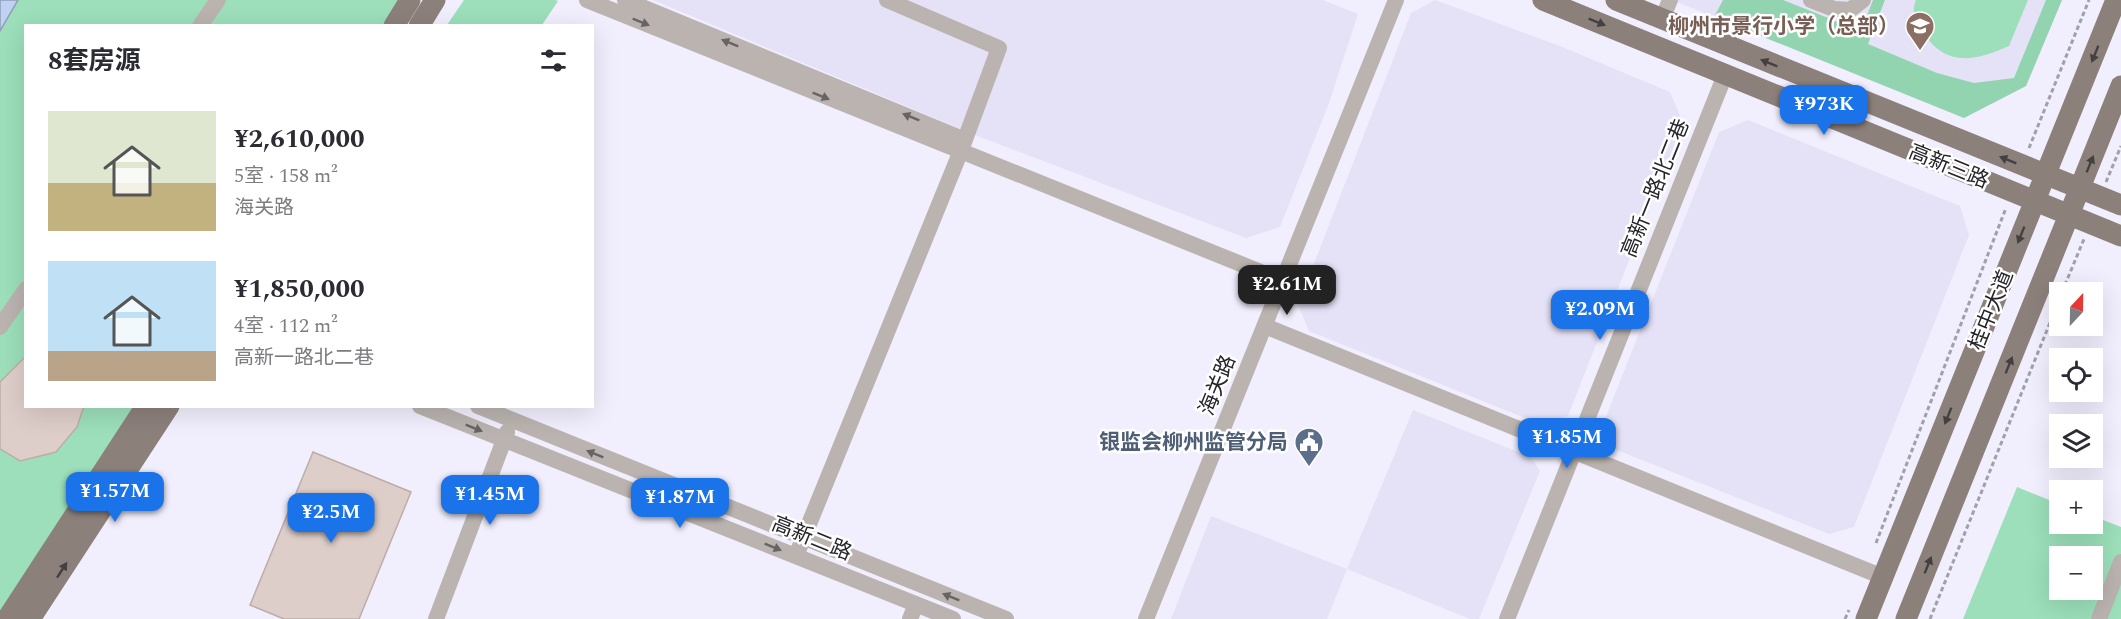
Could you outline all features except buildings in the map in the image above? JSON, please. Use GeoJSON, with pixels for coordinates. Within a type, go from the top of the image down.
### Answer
{"type":"FeatureCollection","features":[{"type":"Feature","properties":{"kind":"main road"},"geometry":{"type":"LineString","coordinates":[[395,24],[410,0]]}},
{"type":"Feature","properties":{"kind":"main road"},"geometry":{"type":"LineString","coordinates":[[420,24],[435,0]]}},
{"type":"Feature","properties":{"kind":"main road","name":"高新三路"},"geometry":{"type":"LineString","coordinates":[[1543,0],[2121,236]]}},
{"type":"Feature","properties":{"kind":"main road","name":"高新三路"},"geometry":{"type":"LineString","coordinates":[[1616,0],[1666,9],[2022,165],[2121,205]]}},
{"type":"Feature","properties":{"kind":"main road","name":"桂中大道"},"geometry":{"type":"LineString","coordinates":[[1858,614],[2046,175],[2116,0]]}},
{"type":"Feature","properties":{"kind":"main road","name":"桂中大道"},"geometry":{"type":"LineString","coordinates":[[1906,619],[2121,86]]}},
{"type":"Feature","properties":{"kind":"main road"},"geometry":{"type":"LineString","coordinates":[[7,619],[145,408]]}},
{"type":"Feature","properties":{"kind":"main road"},"geometry":{"type":"LineString","coordinates":[[30,619],[168,408]]}},
{"type":"Feature","properties":{"kind":"street"},"geometry":{"type":"LineString","coordinates":[[201,24],[218,0]]}},
{"type":"Feature","properties":{"kind":"street"},"geometry":{"type":"LineString","coordinates":[[587,0],[963,146]]}},
{"type":"Feature","properties":{"kind":"street"},"geometry":{"type":"LineString","coordinates":[[625,0],[1283,281]]}},
{"type":"Feature","properties":{"kind":"street"},"geometry":{"type":"LineString","coordinates":[[796,556],[963,146],[999,48],[887,0]]}},
{"type":"Feature","properties":{"kind":"street","name":"海关路"},"geometry":{"type":"LineString","coordinates":[[1146,619],[1396,0]]}},
{"type":"Feature","properties":{"kind":"street"},"geometry":{"type":"LineString","coordinates":[[1811,0],[1834,9],[1850,10],[1863,0]]}},
{"type":"Feature","properties":{"kind":"street","name":"高新一路北二巷"},"geometry":{"type":"LineString","coordinates":[[1507,619],[1725,75]]}},
{"type":"Feature","properties":{"kind":"street"},"geometry":{"type":"LineString","coordinates":[[0,327],[24,292]]}},
{"type":"Feature","properties":{"kind":"street"},"geometry":{"type":"LineString","coordinates":[[1265,326],[1874,573]]}},
{"type":"Feature","properties":{"kind":"street","name":"高新二路"},"geometry":{"type":"LineString","coordinates":[[425,408],[796,556],[919,613],[953,619]]}},
{"type":"Feature","properties":{"kind":"street","name":"高新二路"},"geometry":{"type":"LineString","coordinates":[[483,408],[1005,619]]}},
{"type":"Feature","properties":{"kind":"street"},"geometry":{"type":"LineString","coordinates":[[436,619],[511,420]]}},
{"type":"Feature","properties":{"kind":"street"},"geometry":{"type":"LineString","coordinates":[[2099,619],[2121,562]]}},
{"type":"Feature","properties":{"kind":"path"},"geometry":{"type":"LineString","coordinates":[[2022,165],[2089,0]]}},
{"type":"Feature","properties":{"kind":"path"},"geometry":{"type":"LineString","coordinates":[[1874,573],[2012,192]]}},
{"type":"Feature","properties":{"kind":"path"},"geometry":{"type":"LineString","coordinates":[[1930,619],[2049,325]]}},
{"type":"Feature","properties":{"kind":"path"},"geometry":{"type":"LineString","coordinates":[[1845,619],[1858,614]]}},
{"type":"Feature","properties":{"kind":"shaded area"},"geometry":{"type":"Polygon","coordinates":[[[653,0],[1323,0],[1358,14],[1329,103],[1280,227],[1246,238],[980,137],[653,0]]]}},
{"type":"Feature","properties":{"kind":"shaded area"},"geometry":{"type":"Polygon","coordinates":[[[1435,0],[1560,46],[1670,92],[1683,123],[1568,416],[1542,425],[1309,331],[1298,305],[1411,13],[1435,0]]]}},
{"type":"Feature","properties":{"kind":"shaded area","name":"柳州市景行小学（总部）"},"geometry":{"type":"Polygon","coordinates":[[[1672,0],[2062,0],[2026,86],[1964,118],[1672,0]]]}},
{"type":"Feature","properties":{"kind":"shaded area"},"geometry":{"type":"Polygon","coordinates":[[[1748,120],[1960,206],[1969,235],[1854,527],[1829,534],[1614,449],[1603,424],[1719,132],[1748,120]]]}},
{"type":"Feature","properties":{"kind":"shaded area"},"geometry":{"type":"Polygon","coordinates":[[[1413,410],[1531,457],[1540,471],[1479,619],[1470,619],[1347,569],[1413,410]]]}},
{"type":"Feature","properties":{"kind":"shaded area"},"geometry":{"type":"Polygon","coordinates":[[[1211,516],[1347,569],[1327,619],[1171,619],[1211,516]]]}},
{"type":"Feature","properties":{"kind":"green space"},"geometry":{"type":"Polygon","coordinates":[[[18,0],[410,0],[395,24],[24,24],[24,408],[145,408],[0,619],[0,31],[18,0]]]}},
{"type":"Feature","properties":{"kind":"green space"},"geometry":{"type":"Polygon","coordinates":[[[464,0],[558,1],[543,24],[448,24],[464,0]]]}},
{"type":"Feature","properties":{"kind":"green space"},"geometry":{"type":"Polygon","coordinates":[[[1723,0],[1783,0],[1861,31],[1873,0],[1885,0],[1868,44],[1937,73],[1974,83],[2014,78],[2046,0],[2062,0],[2026,86],[1964,118],[1714,17],[1723,0]]]}},
{"type":"Feature","properties":{"kind":"green space"},"geometry":{"type":"Polygon","coordinates":[[[1916,0],[2028,0],[2009,46],[1972,58],[1961,58],[1940,51],[1931,43],[1916,20],[1914,8],[1916,0]]]}},
{"type":"Feature","properties":{"kind":"green space"},"geometry":{"type":"Polygon","coordinates":[[[2017,487],[2049,500],[2049,534],[2103,534],[2103,520],[2121,527],[2121,619],[1963,619],[2017,487]]]}},
{"type":"Feature","properties":{"kind":"water"},"geometry":{"type":"Polygon","coordinates":[[[0,0],[18,0],[0,31],[0,0]]]}},
{"type":"Feature","properties":{"kind":"place","name":"柳州市景行小学（总部）"},"geometry":{"type":"Point","coordinates":[1920,52]}},
{"type":"Feature","properties":{"kind":"place","name":"银监会柳州监管分局"},"geometry":{"type":"Point","coordinates":[1309,468]}}]}
